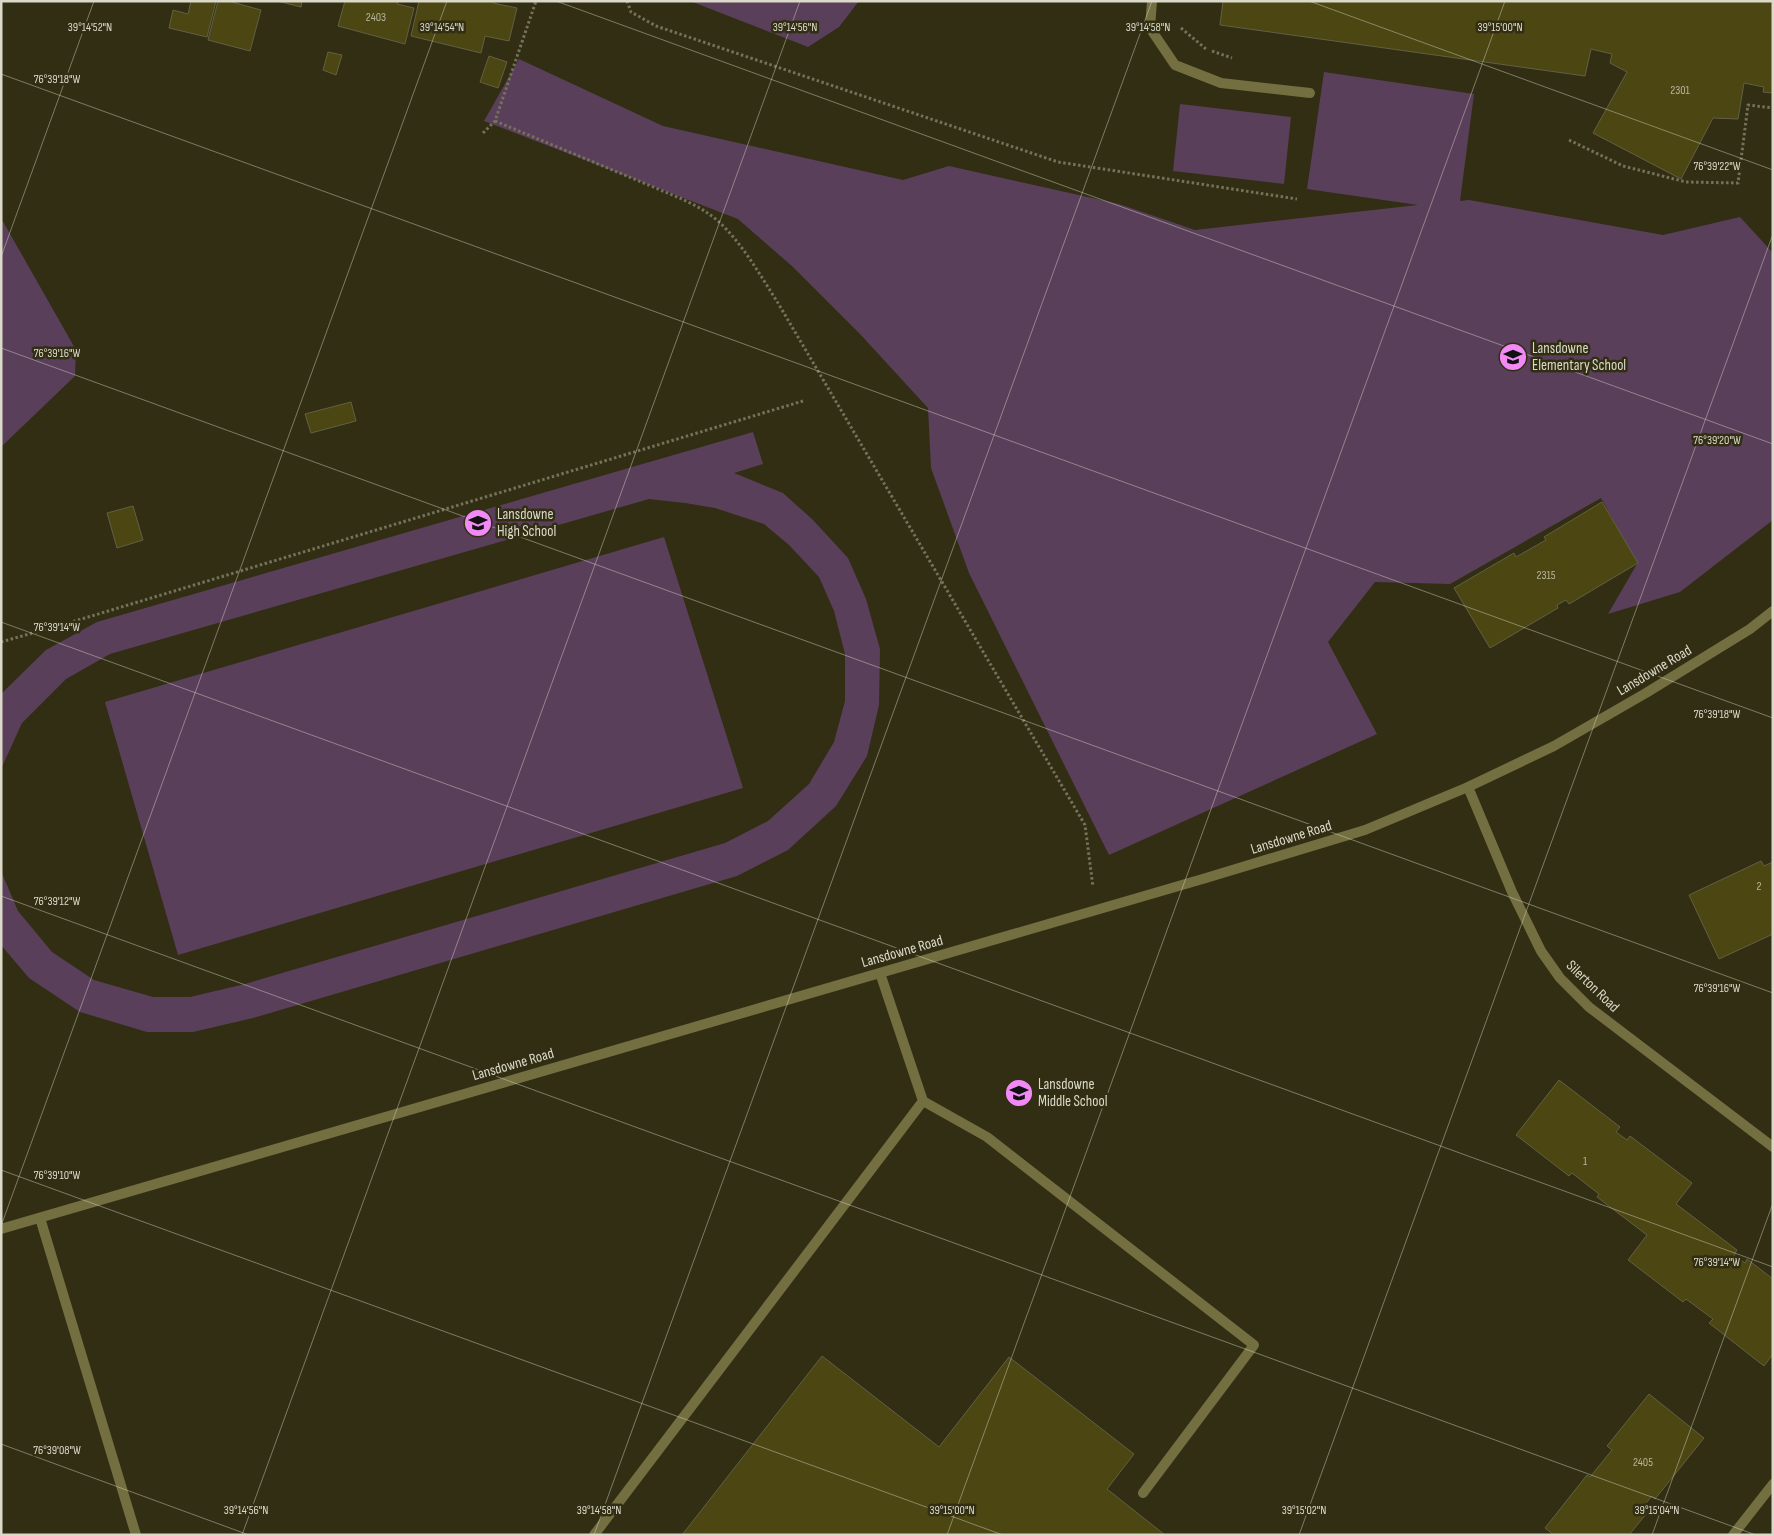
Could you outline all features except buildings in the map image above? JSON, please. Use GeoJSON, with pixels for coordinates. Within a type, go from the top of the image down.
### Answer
{"type":"FeatureCollection","features":[{"type":"Feature","properties":{"kind":"street"},"geometry":{"type":"LineString","coordinates":[[1152,1],[1150,28],[1174,65],[1221,83],[1310,93]]}},
{"type":"Feature","properties":{"kind":"street","name":"Lansdowne Road"},"geometry":{"type":"LineString","coordinates":[[1,1229],[1365,830],[1468,787],[1554,746],[1629,703],[1750,629],[1773,611]]}},
{"type":"Feature","properties":{"kind":"street","name":"Silerton Road"},"geometry":{"type":"LineString","coordinates":[[1468,787],[1512,892],[1542,951],[1560,978],[1589,1007],[1773,1147]]}},
{"type":"Feature","properties":{"kind":"street"},"geometry":{"type":"LineString","coordinates":[[880,973],[923,1101],[987,1138],[1254,1345],[1143,1493]]}},
{"type":"Feature","properties":{"kind":"street"},"geometry":{"type":"LineString","coordinates":[[594,1535],[923,1101]]}},
{"type":"Feature","properties":{"kind":"street"},"geometry":{"type":"LineString","coordinates":[[40,1218],[136,1535]]}},
{"type":"Feature","properties":{"kind":"street"},"geometry":{"type":"LineString","coordinates":[[1734,1535],[1773,1484]]}},
{"type":"Feature","properties":{"kind":"path"},"geometry":{"type":"LineString","coordinates":[[483,133],[495,121],[536,1]]}},
{"type":"Feature","properties":{"kind":"path"},"geometry":{"type":"LineString","coordinates":[[627,1],[631,12],[656,26],[1058,162],[1297,199]]}},
{"type":"Feature","properties":{"kind":"path"},"geometry":{"type":"LineString","coordinates":[[1177,24],[1206,49],[1240,60]]}},
{"type":"Feature","properties":{"kind":"path"},"geometry":{"type":"LineString","coordinates":[[1569,140],[1623,166],[1686,182],[1738,183],[1748,105],[1773,108]]}},
{"type":"Feature","properties":{"kind":"path"},"geometry":{"type":"LineString","coordinates":[[495,121],[707,212],[725,228],[748,257],[778,303],[1085,825],[1096,910]]}},
{"type":"Feature","properties":{"kind":"path"},"geometry":{"type":"LineString","coordinates":[[1,642],[104,613],[803,401]]}},
{"type":"Feature","properties":{"kind":"shaded area"},"geometry":{"type":"Polygon","coordinates":[[[690,1],[859,1],[839,27],[808,47],[690,1]]]}},
{"type":"Feature","properties":{"kind":"shaded area"},"geometry":{"type":"Polygon","coordinates":[[[519,59],[663,126],[903,180],[949,166],[1119,204],[1195,230],[1418,205],[1307,189],[1324,72],[1474,94],[1460,201],[1469,200],[1663,235],[1740,217],[1773,253],[1773,520],[1680,592],[1608,614],[1637,564],[1601,498],[1450,584],[1375,582],[1328,642],[1377,734],[1109,855],[969,573],[931,468],[928,408],[860,334],[793,267],[738,219],[484,121],[519,59]]]}},
{"type":"Feature","properties":{"kind":"shaded area"},"geometry":{"type":"Polygon","coordinates":[[[1180,104],[1291,117],[1284,184],[1173,171],[1180,104]]]}},
{"type":"Feature","properties":{"kind":"shaded area"},"geometry":{"type":"Polygon","coordinates":[[[1,218],[76,350],[75,376],[1,447],[1,218]]]}},
{"type":"Feature","properties":{"kind":"shaded area"},"geometry":{"type":"Polygon","coordinates":[[[753,432],[763,464],[734,473],[783,493],[813,520],[848,558],[866,599],[880,649],[879,705],[867,756],[836,806],[788,850],[737,876],[253,1018],[193,1032],[147,1032],[80,1012],[29,978],[1,945],[1,871],[18,911],[52,952],[94,980],[153,997],[190,997],[245,984],[725,843],[768,821],[809,784],[834,742],[845,701],[845,654],[834,611],[819,577],[789,545],[764,524],[715,508],[649,499],[110,654],[66,679],[22,723],[1,769],[1,694],[46,650],[97,622],[753,432]]]}},
{"type":"Feature","properties":{"kind":"shaded area"},"geometry":{"type":"Polygon","coordinates":[[[664,537],[743,788],[178,955],[105,702],[664,537]]]}},
{"type":"Feature","properties":{"kind":"place","name":"Lansdowne Elementary School"},"geometry":{"type":"Point","coordinates":[1513,357]}},
{"type":"Feature","properties":{"kind":"place","name":"Lansdowne High School"},"geometry":{"type":"Point","coordinates":[478,523]}},
{"type":"Feature","properties":{"kind":"place","name":"Lansdowne Middle School"},"geometry":{"type":"Point","coordinates":[1019,1093]}}]}
